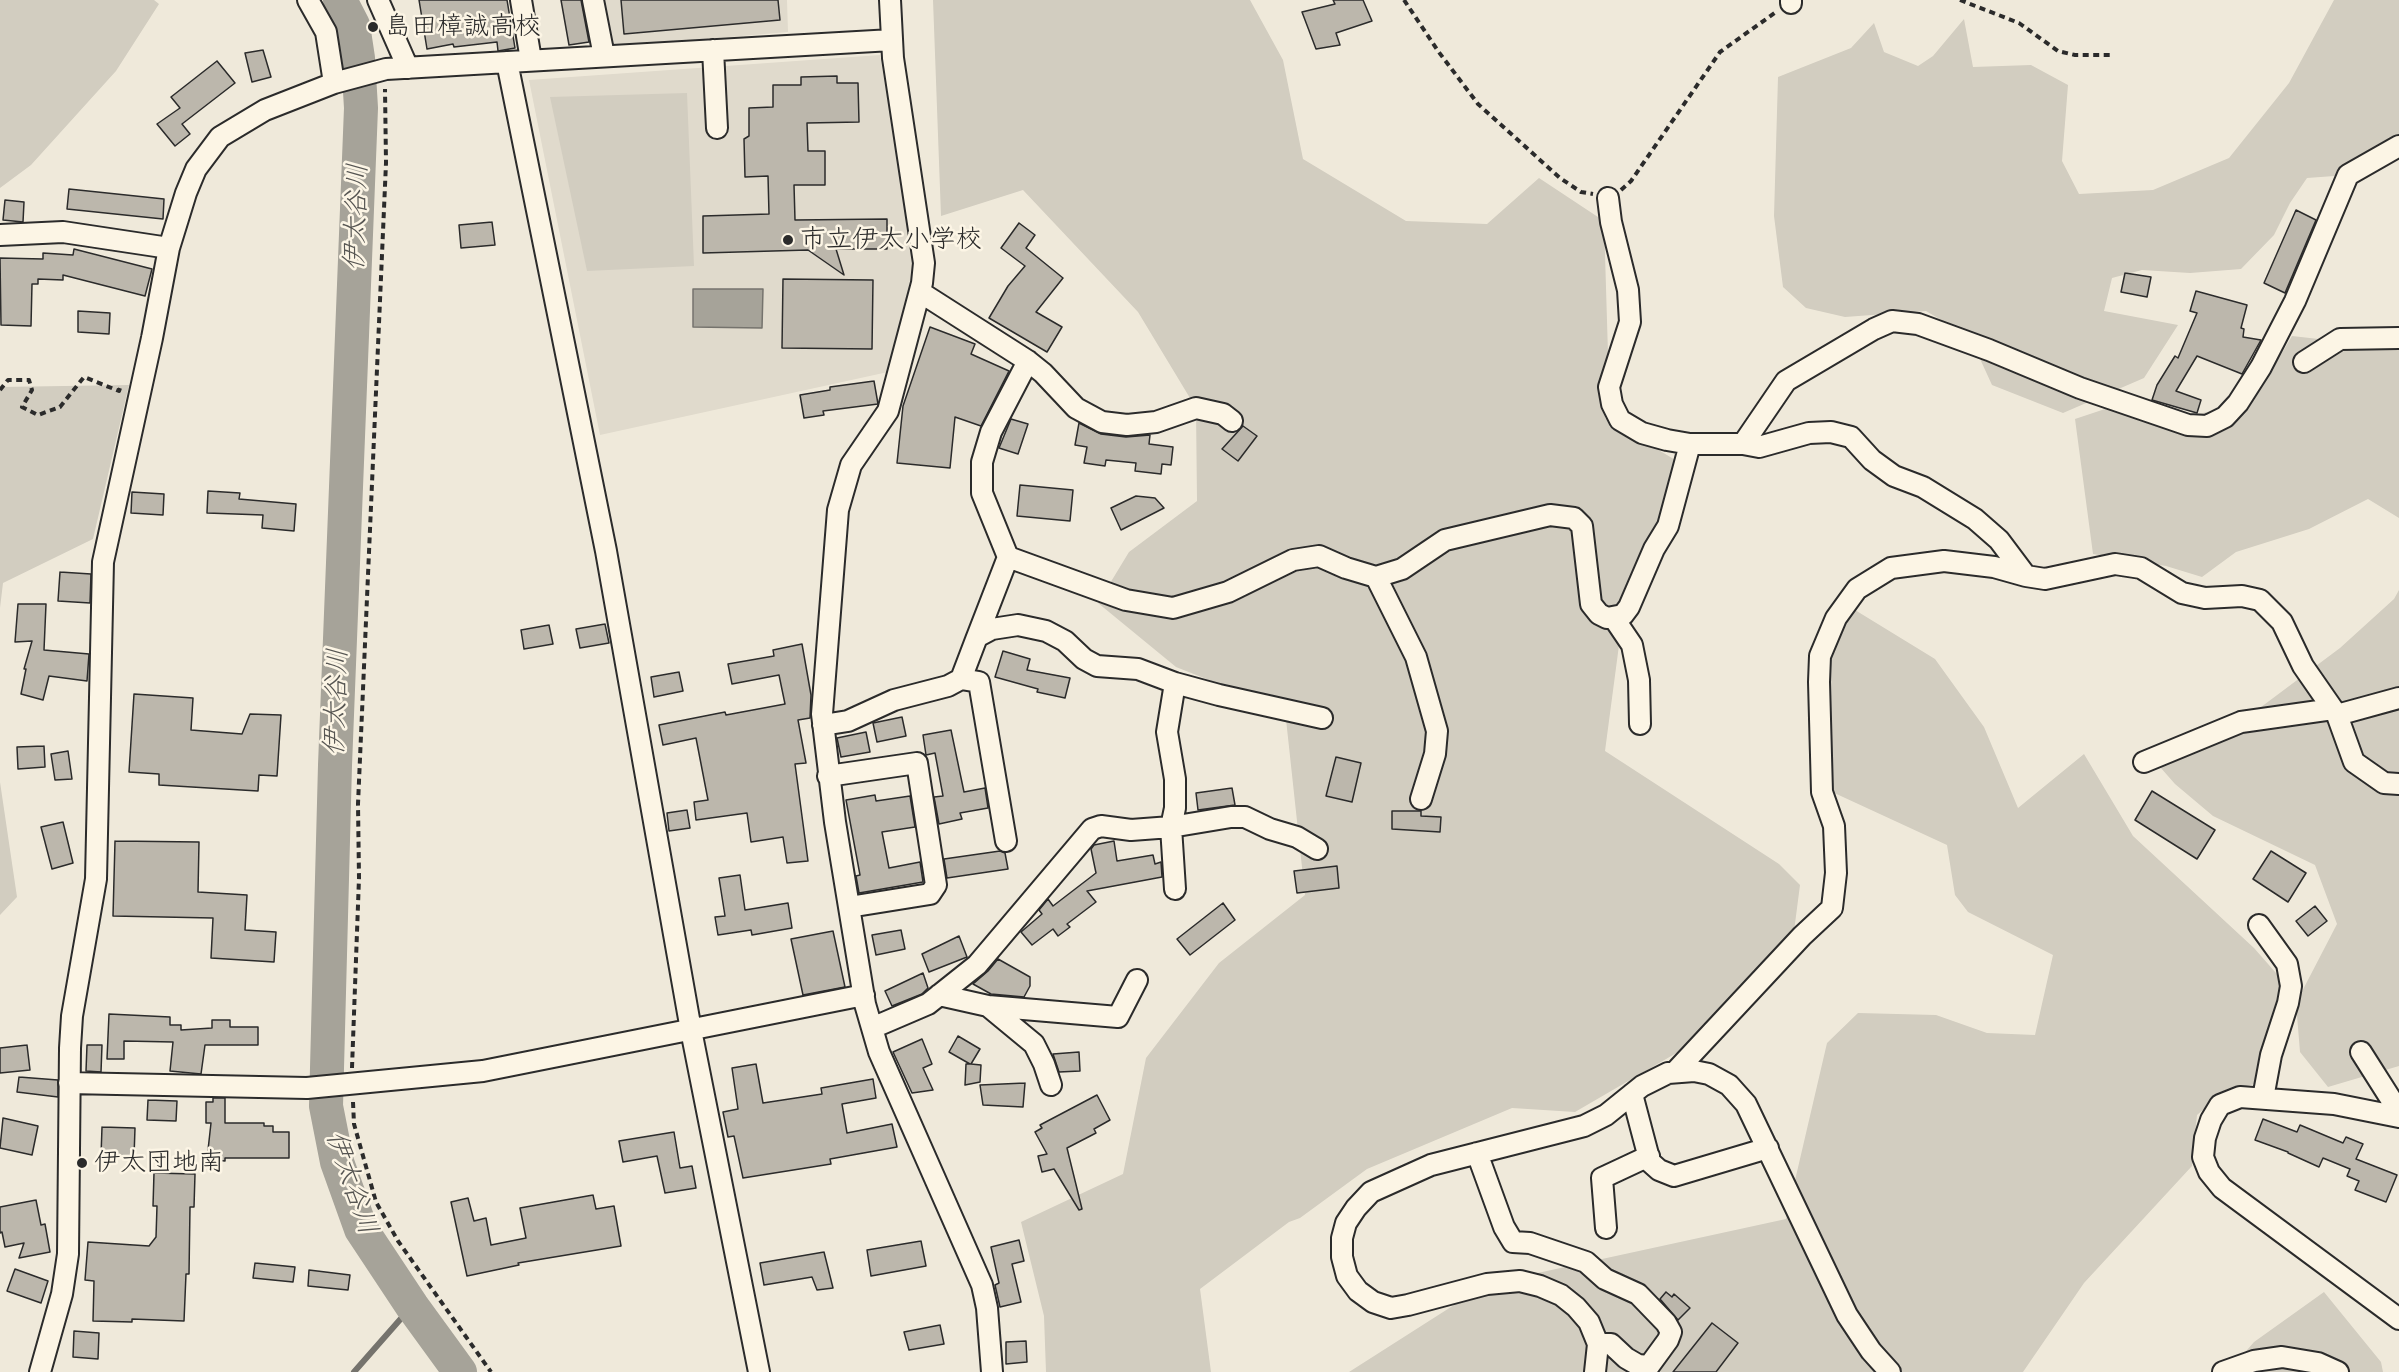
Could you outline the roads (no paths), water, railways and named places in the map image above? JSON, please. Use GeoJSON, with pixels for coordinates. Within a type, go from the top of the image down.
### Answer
{"type":"FeatureCollection","features":[{"type":"Feature","properties":{"kind":"street"},"geometry":{"type":"LineString","coordinates":[[308,0],[326,32],[337,82]]}},
{"type":"Feature","properties":{"kind":"street"},"geometry":{"type":"LineString","coordinates":[[378,0],[408,68]]}},
{"type":"Feature","properties":{"kind":"street"},"geometry":{"type":"LineString","coordinates":[[521,0],[531,60]]}},
{"type":"Feature","properties":{"kind":"street"},"geometry":{"type":"LineString","coordinates":[[593,0],[604,56]]}},
{"type":"Feature","properties":{"kind":"street"},"geometry":{"type":"LineString","coordinates":[[890,0],[892,40],[924,263],[920,292],[888,411],[851,465],[838,510],[823,724],[828,776],[849,907],[872,1028],[879,1052],[982,1285],[987,1308],[992,1372]]}},
{"type":"Feature","properties":{"kind":"street"},"geometry":{"type":"LineString","coordinates":[[40,1372],[62,1294],[68,1254],[69,1083],[72,1016],[96,879],[104,562],[169,248],[196,169],[220,137],[265,110],[337,82],[382,70],[892,40]]}},
{"type":"Feature","properties":{"kind":"street"},"geometry":{"type":"LineString","coordinates":[[713,50],[717,128]]}},
{"type":"Feature","properties":{"kind":"street"},"geometry":{"type":"LineString","coordinates":[[507,62],[606,551],[691,1030],[759,1372]]}},
{"type":"Feature","properties":{"kind":"street"},"geometry":{"type":"LineString","coordinates":[[1743,444],[1786,381],[1874,329],[1892,321],[1918,324],[1989,350],[2080,388],[2188,425],[2207,426],[2225,417],[2238,403],[2260,367],[2295,301],[2348,175],[2399,146]]}},
{"type":"Feature","properties":{"kind":"street"},"geometry":{"type":"LineString","coordinates":[[1608,198],[1611,222],[1628,290],[1630,322],[1609,387],[1612,404],[1620,420],[1642,433],[1690,444],[1743,444],[1759,447],[1809,433],[1831,432],[1851,437],[1872,460],[1894,476],[1923,487],[1975,519],[1999,540],[2026,576]]}},
{"type":"Feature","properties":{"kind":"street"},"geometry":{"type":"LineString","coordinates":[[0,235],[63,232],[169,248]]}},
{"type":"Feature","properties":{"kind":"street"},"geometry":{"type":"LineString","coordinates":[[920,292],[1028,361],[1043,373],[1076,408],[1102,422],[1127,425],[1156,422],[1196,408],[1223,414],[1232,422]]}},
{"type":"Feature","properties":{"kind":"street"},"geometry":{"type":"LineString","coordinates":[[2304,362],[2340,339],[2399,338]]}},
{"type":"Feature","properties":{"kind":"street"},"geometry":{"type":"LineString","coordinates":[[961,679],[1008,557],[982,493],[982,462],[991,432],[1028,361]]}},
{"type":"Feature","properties":{"kind":"street"},"geometry":{"type":"LineString","coordinates":[[1008,557],[1126,600],[1173,608],[1228,592],[1293,560],[1311,557],[1320,556],[1346,568],[1376,577],[1402,569],[1446,540],[1550,515],[1574,518],[1581,526],[1591,604],[1599,614],[1607,618],[1623,615],[1629,607],[1654,549],[1668,526],[1690,444]]}},
{"type":"Feature","properties":{"kind":"street"},"geometry":{"type":"LineString","coordinates":[[1675,1072],[1802,936],[1832,908],[1836,873],[1834,826],[1822,792],[1820,656],[1836,618],[1857,589],[1891,568],[1944,561],[1994,567],[2045,579],[2115,564],[2141,568],[2182,592],[2205,598],[2242,596],[2260,600],[2282,622],[2303,666],[2335,712],[2354,762],[2384,783],[2399,784]]}},
{"type":"Feature","properties":{"kind":"street"},"geometry":{"type":"LineString","coordinates":[[1376,577],[1416,657],[1437,731],[1435,754],[1421,799]]}},
{"type":"Feature","properties":{"kind":"street"},"geometry":{"type":"LineString","coordinates":[[1613,617],[1632,645],[1639,680],[1640,724]]}},
{"type":"Feature","properties":{"kind":"street"},"geometry":{"type":"LineString","coordinates":[[977,637],[992,629],[1018,626],[1046,631],[1065,641],[1084,659],[1097,666],[1138,669],[1175,683],[1322,718]]}},
{"type":"Feature","properties":{"kind":"street"},"geometry":{"type":"LineString","coordinates":[[823,724],[849,721],[894,700],[948,686],[961,679],[979,682],[1006,841]]}},
{"type":"Feature","properties":{"kind":"street"},"geometry":{"type":"LineString","coordinates":[[1175,683],[1167,732],[1175,779],[1175,808],[1171,827],[1175,889]]}},
{"type":"Feature","properties":{"kind":"street"},"geometry":{"type":"LineString","coordinates":[[2144,762],[2241,722],[2335,712],[2399,698]]}},
{"type":"Feature","properties":{"kind":"street"},"geometry":{"type":"LineString","coordinates":[[828,776],[917,763],[936,885],[930,894],[849,907]]}},
{"type":"Feature","properties":{"kind":"street"},"geometry":{"type":"LineString","coordinates":[[872,1028],[928,1004],[978,965],[1092,829],[1101,826],[1131,830],[1171,827],[1231,817],[1245,817],[1270,829],[1297,837],[1317,849]]}},
{"type":"Feature","properties":{"kind":"street"},"geometry":{"type":"LineString","coordinates":[[2259,925],[2287,964],[2291,986],[2288,1003],[2271,1055],[2264,1098]]}},
{"type":"Feature","properties":{"kind":"street"},"geometry":{"type":"LineString","coordinates":[[939,995],[988,1006],[1118,1017],[1137,980]]}},
{"type":"Feature","properties":{"kind":"street"},"geometry":{"type":"LineString","coordinates":[[69,1083],[307,1088],[483,1071],[864,995]]}},
{"type":"Feature","properties":{"kind":"street"},"geometry":{"type":"LineString","coordinates":[[988,1006],[1034,1044],[1051,1085]]}},
{"type":"Feature","properties":{"kind":"street"},"geometry":{"type":"LineString","coordinates":[[2361,1052],[2399,1112]]}},
{"type":"Feature","properties":{"kind":"street"},"geometry":{"type":"LineString","coordinates":[[1595,1372],[1598,1344],[1589,1322],[1561,1294],[1540,1286],[1520,1281],[1487,1284],[1391,1308],[1373,1302],[1358,1291],[1347,1276],[1342,1257],[1342,1238],[1346,1223],[1371,1192],[1431,1164],[1584,1126],[1606,1115],[1651,1082],[1675,1072],[1694,1071],[1708,1074],[1729,1085],[1746,1104],[1847,1315],[1871,1351],[1890,1372]]}},
{"type":"Feature","properties":{"kind":"street"},"geometry":{"type":"LineString","coordinates":[[1632,1094],[1650,1162],[1659,1170],[1674,1176],[1768,1148]]}},
{"type":"Feature","properties":{"kind":"street"},"geometry":{"type":"LineString","coordinates":[[2399,1117],[2334,1104],[2240,1097],[2220,1105],[2211,1120],[2205,1138],[2203,1157],[2209,1172],[2222,1188],[2399,1318]]}},
{"type":"Feature","properties":{"kind":"street"},"geometry":{"type":"LineString","coordinates":[[1477,1153],[1504,1227],[1513,1242],[1530,1243],[1586,1262],[1605,1279],[1638,1294],[1666,1323],[1671,1332],[1668,1340],[1649,1366],[1638,1365],[1626,1358],[1611,1344],[1598,1344]]}},
{"type":"Feature","properties":{"kind":"street"},"geometry":{"type":"LineString","coordinates":[[1606,1228],[1602,1178],[1649,1156]]}},
{"type":"Feature","properties":{"kind":"street"},"geometry":{"type":"LineString","coordinates":[[2223,1372],[2254,1361],[2282,1357],[2318,1363],[2338,1372]]}},
{"type":"Feature","properties":{"kind":"waterway","name":"伊太谷川"},"geometry":{"type":"LineString","coordinates":[[340,0],[353,25],[358,58],[361,108],[335,765],[326,1106],[337,1162],[361,1229],[412,1306],[460,1372]]}},
{"type":"Feature","properties":{"kind":"waterway"},"geometry":{"type":"LineString","coordinates":[[354,1372],[412,1306]]}},
{"type":"Feature","properties":{"kind":"place","name":"島田樟誠高校"},"geometry":{"type":"Point","coordinates":[373,27]}},
{"type":"Feature","properties":{"kind":"place","name":"市立伊太小学校"},"geometry":{"type":"Point","coordinates":[788,240]}},
{"type":"Feature","properties":{"kind":"place","name":"伊太団地南"},"geometry":{"type":"Point","coordinates":[82,1163]}}]}
